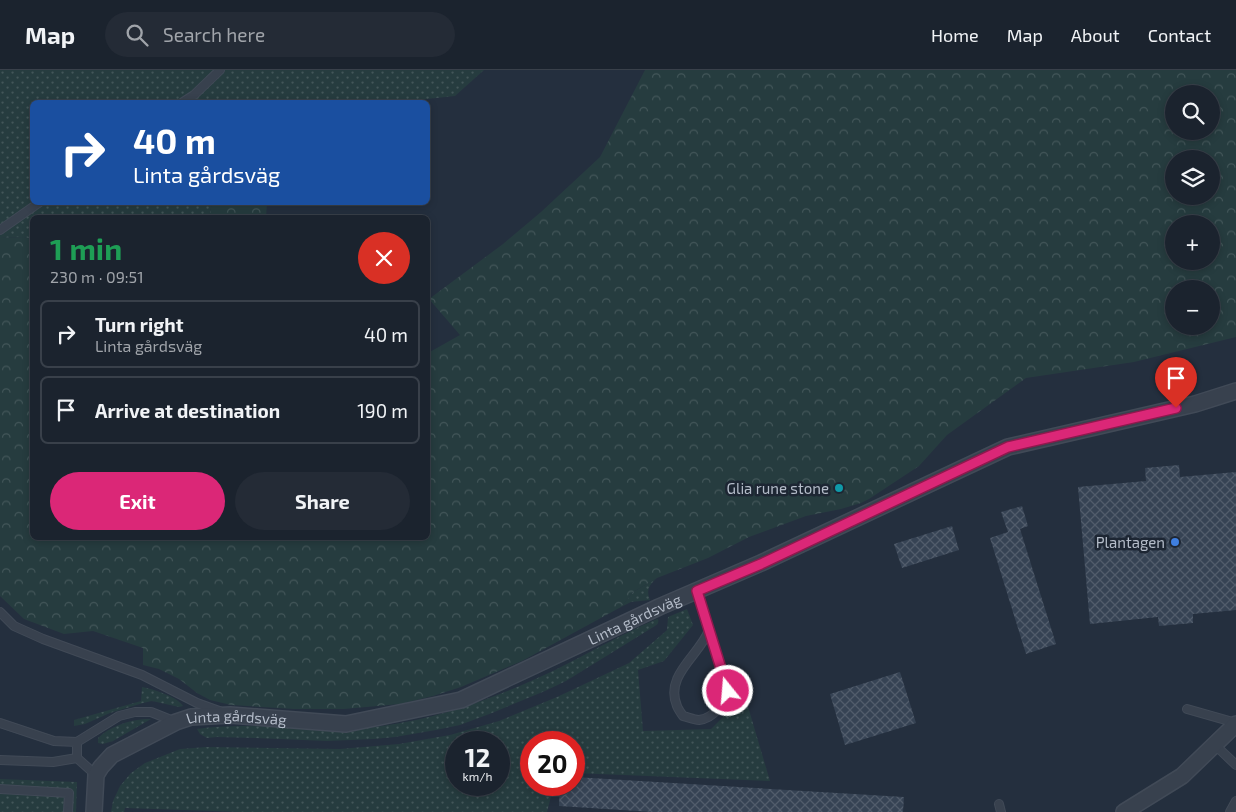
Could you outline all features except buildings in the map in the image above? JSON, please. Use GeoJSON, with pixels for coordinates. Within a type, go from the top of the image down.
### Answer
{"type":"FeatureCollection","features":[{"type":"Feature","properties":{"kind":"street","name":"Linta gårdsväg"},"geometry":{"type":"LineString","coordinates":[[96,775],[112,755],[176,722],[191,717],[230,715],[346,724],[460,700],[659,607],[761,564],[1008,447],[1195,404],[1236,391]]}},
{"type":"Feature","properties":{"kind":"street"},"geometry":{"type":"LineString","coordinates":[[1124,812],[1182,776],[1236,723]]}},
{"type":"Feature","properties":{"kind":"street"},"geometry":{"type":"LineString","coordinates":[[94,812],[96,775]]}},
{"type":"Feature","properties":{"kind":"lane"},"geometry":{"type":"LineString","coordinates":[[186,100],[220,70]]}},
{"type":"Feature","properties":{"kind":"lane"},"geometry":{"type":"LineString","coordinates":[[0,230],[36,205]]}},
{"type":"Feature","properties":{"kind":"lane"},"geometry":{"type":"LineString","coordinates":[[697,591],[728,691],[721,706],[710,717],[698,720],[683,716],[676,706],[674,694],[675,681],[706,638],[709,630]]}},
{"type":"Feature","properties":{"kind":"lane"},"geometry":{"type":"LineString","coordinates":[[0,612],[14,626],[43,639],[150,678],[197,703],[230,715]]}},
{"type":"Feature","properties":{"kind":"lane"},"geometry":{"type":"LineString","coordinates":[[1186,708],[1236,723]]}},
{"type":"Feature","properties":{"kind":"lane"},"geometry":{"type":"LineString","coordinates":[[0,722],[54,741],[77,742],[119,716],[135,712],[151,712],[176,722]]}},
{"type":"Feature","properties":{"kind":"lane"},"geometry":{"type":"LineString","coordinates":[[77,742],[77,758],[96,775]]}},
{"type":"Feature","properties":{"kind":"lane"},"geometry":{"type":"LineString","coordinates":[[1214,744],[1236,765]]}},
{"type":"Feature","properties":{"kind":"lane"},"geometry":{"type":"LineString","coordinates":[[0,760],[53,762],[77,758]]}},
{"type":"Feature","properties":{"kind":"lane"},"geometry":{"type":"LineString","coordinates":[[0,789],[69,794],[68,812]]}},
{"type":"Feature","properties":{"kind":"lane"},"geometry":{"type":"LineString","coordinates":[[1230,812],[1236,801]]}},
{"type":"Feature","properties":{"kind":"green space"},"geometry":{"type":"Polygon","coordinates":[[[0,70],[484,70],[455,96],[418,100],[30,100],[30,205],[212,205],[209,215],[30,215],[30,238],[0,238],[0,70]]]}},
{"type":"Feature","properties":{"kind":"green space"},"geometry":{"type":"Polygon","coordinates":[[[645,70],[1236,70],[1236,337],[1134,362],[1026,378],[947,435],[919,466],[869,499],[841,509],[806,516],[749,537],[708,558],[657,578],[633,592],[621,607],[522,661],[461,687],[400,704],[344,709],[294,709],[231,705],[210,700],[179,679],[159,669],[143,665],[143,648],[93,631],[64,634],[24,619],[0,596],[0,238],[30,238],[30,540],[430,540],[430,352],[460,335],[430,298],[503,244],[541,212],[600,157],[645,70]]]}},
{"type":"Feature","properties":{"kind":"green space"},"geometry":{"type":"Polygon","coordinates":[[[212,205],[267,205],[266,215],[209,215],[212,205]]]}},
{"type":"Feature","properties":{"kind":"green space"},"geometry":{"type":"Polygon","coordinates":[[[657,578],[649,588],[650,600],[631,602],[621,607],[633,592],[657,578]]]}},
{"type":"Feature","properties":{"kind":"green space"},"geometry":{"type":"Polygon","coordinates":[[[687,609],[693,625],[664,661],[638,670],[643,731],[711,729],[735,703],[741,683],[770,781],[585,773],[585,731],[520,731],[520,796],[551,796],[547,812],[242,812],[125,808],[124,812],[111,812],[113,801],[120,786],[131,773],[145,763],[180,749],[207,747],[340,749],[399,744],[445,736],[445,796],[510,796],[510,731],[464,731],[499,721],[557,697],[629,663],[667,630],[668,617],[687,609]]]}},
{"type":"Feature","properties":{"kind":"green space"},"geometry":{"type":"Polygon","coordinates":[[[657,619],[658,624],[566,681],[460,725],[395,737],[327,741],[207,738],[200,734],[197,729],[243,726],[359,728],[382,726],[428,717],[471,705],[513,689],[657,619]]]}},
{"type":"Feature","properties":{"kind":"green space"},"geometry":{"type":"Polygon","coordinates":[[[142,687],[171,697],[183,706],[179,707],[152,701],[74,726],[74,720],[141,701],[142,687]]]}},
{"type":"Feature","properties":{"kind":"green space"},"geometry":{"type":"Polygon","coordinates":[[[151,719],[113,741],[103,744],[98,743],[98,738],[113,727],[151,719]]]}},
{"type":"Feature","properties":{"kind":"green space"},"geometry":{"type":"Polygon","coordinates":[[[0,779],[77,782],[76,812],[0,812],[0,779]]]}},
{"type":"Feature","properties":{"kind":"place","name":"Glia rune stone"},"geometry":{"type":"Point","coordinates":[839,488]}},
{"type":"Feature","properties":{"kind":"place","name":"Plantagen"},"geometry":{"type":"Point","coordinates":[1175,542]}},
{"type":"Feature","properties":{"kind":"route"},"geometry":{"type":"LineString","coordinates":[[728,691],[697,591],[761,564],[1008,447],[1176,408]]}}]}
